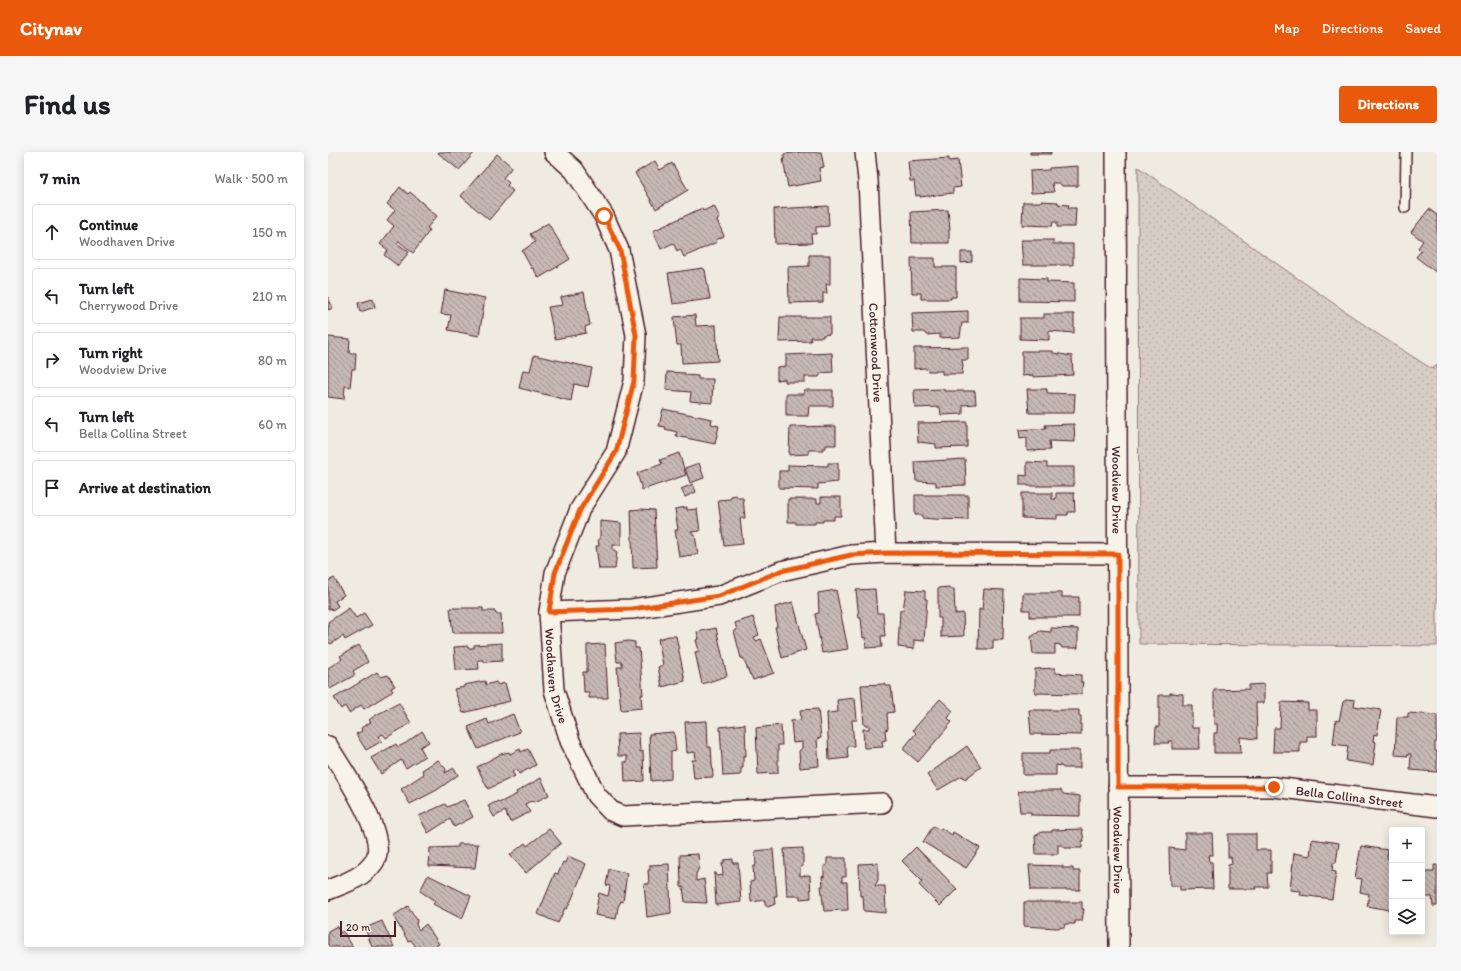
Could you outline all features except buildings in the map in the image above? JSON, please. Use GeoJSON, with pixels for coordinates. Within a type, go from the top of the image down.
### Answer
{"type":"FeatureCollection","features":[{"type":"Feature","properties":{"kind":"street","name":"Woodhaven Drive"},"geometry":{"type":"LineString","coordinates":[[554,152],[574,170],[604,216],[620,250],[636,335],[634,381],[616,452],[580,510],[555,573],[549,612],[554,690],[570,741],[596,795],[611,811],[623,816],[882,803]]}},
{"type":"Feature","properties":{"kind":"street","name":"Cottonwood Drive"},"geometry":{"type":"LineString","coordinates":[[865,152],[868,180],[886,553]]}},
{"type":"Feature","properties":{"kind":"street","name":"Woodview Drive"},"geometry":{"type":"LineString","coordinates":[[1116,152],[1119,947]]}},
{"type":"Feature","properties":{"kind":"street"},"geometry":{"type":"LineString","coordinates":[[549,612],[632,609],[719,596],[781,571],[851,555],[886,553],[1118,554]]}},
{"type":"Feature","properties":{"kind":"street"},"geometry":{"type":"LineString","coordinates":[[328,746],[372,821],[377,843],[375,861],[360,876],[328,890]]}},
{"type":"Feature","properties":{"kind":"street","name":"Bella Collina Street"},"geometry":{"type":"LineString","coordinates":[[1118,787],[1274,787],[1437,807]]}},
{"type":"Feature","properties":{"kind":"lane"},"geometry":{"type":"LineString","coordinates":[[1405,208],[1406,152]]}},
{"type":"Feature","properties":{"kind":"shaded area"},"geometry":{"type":"Polygon","coordinates":[[[1138,167],[1376,333],[1432,369],[1437,365],[1437,646],[1139,644],[1138,167]]]}},
{"type":"Feature","properties":{"kind":"route"},"geometry":{"type":"LineString","coordinates":[[604,216],[620,250],[636,335],[634,381],[616,452],[580,510],[555,573],[549,612],[632,609],[719,596],[781,571],[851,555],[886,553],[1118,554],[1118,787],[1274,787]]}}]}
